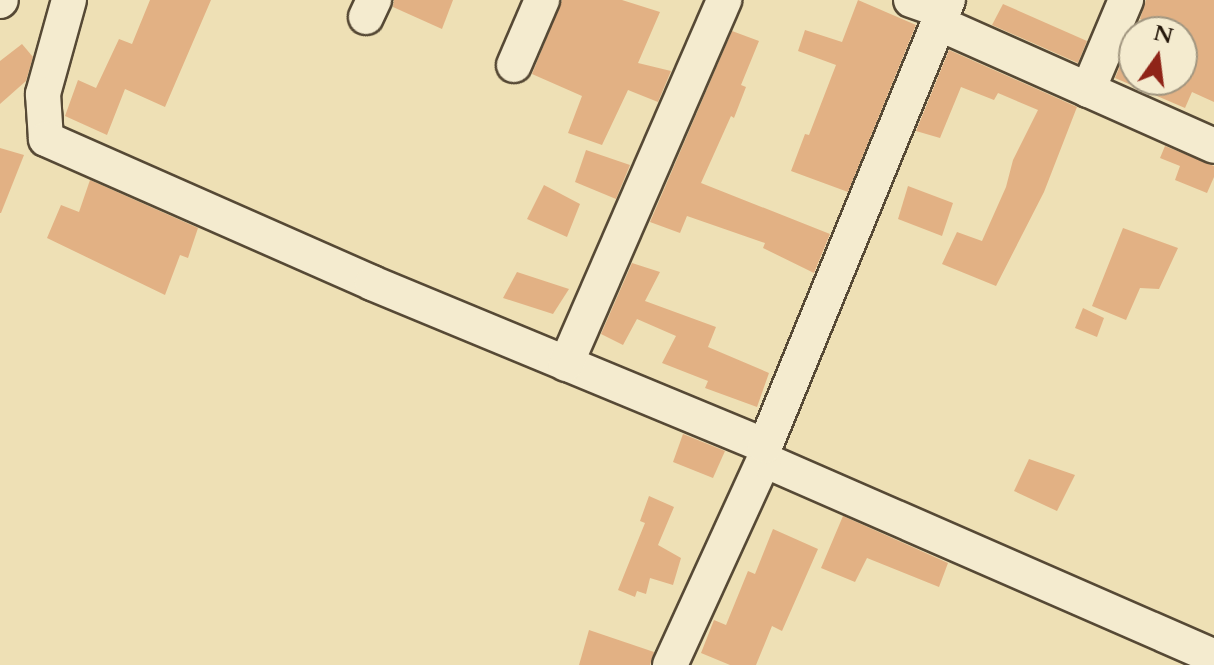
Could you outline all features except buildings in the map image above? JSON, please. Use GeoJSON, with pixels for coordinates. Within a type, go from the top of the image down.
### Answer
{"type":"FeatureCollection","features":[{"type":"Feature","properties":{"kind":"street"},"geometry":{"type":"LineString","coordinates":[[69,0],[43,94],[46,139],[566,364],[1214,657]]}},
{"type":"Feature","properties":{"kind":"street"},"geometry":{"type":"LineString","coordinates":[[514,65],[542,0]]}},
{"type":"Feature","properties":{"kind":"street"},"geometry":{"type":"LineString","coordinates":[[566,364],[724,0]]}},
{"type":"Feature","properties":{"kind":"street"},"geometry":{"type":"LineString","coordinates":[[1088,90],[1126,0]]}},
{"type":"Feature","properties":{"kind":"street"},"geometry":{"type":"LineString","coordinates":[[670,665],[765,453],[935,8],[1088,90],[1214,146]]}}]}
